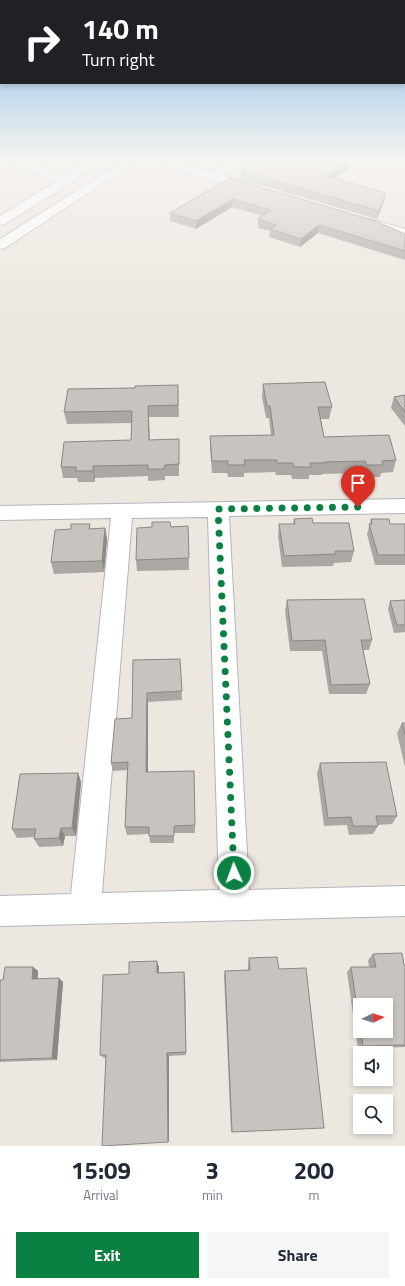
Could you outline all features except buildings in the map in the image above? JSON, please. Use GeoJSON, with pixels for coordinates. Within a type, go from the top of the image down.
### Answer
{"type":"FeatureCollection","features":[{"type":"Feature","properties":{"kind":"street"},"geometry":{"type":"LineString","coordinates":[[0,221],[13,213]]}},
{"type":"Feature","properties":{"kind":"street"},"geometry":{"type":"LineString","coordinates":[[0,245],[49,213]]}},
{"type":"Feature","properties":{"kind":"street"},"geometry":{"type":"LineString","coordinates":[[361,220],[405,233]]}},
{"type":"Feature","properties":{"kind":"street"},"geometry":{"type":"LineString","coordinates":[[0,513],[405,506]]}},
{"type":"Feature","properties":{"kind":"street"},"geometry":{"type":"LineString","coordinates":[[218,509],[235,905]]}},
{"type":"Feature","properties":{"kind":"street"},"geometry":{"type":"LineString","coordinates":[[85,910],[122,510]]}},
{"type":"Feature","properties":{"kind":"street"},"geometry":{"type":"LineString","coordinates":[[0,912],[405,901]]}},
{"type":"Feature","properties":{"kind":"route"},"geometry":{"type":"LineString","coordinates":[[234,873],[218,509],[358,507]]}}]}
